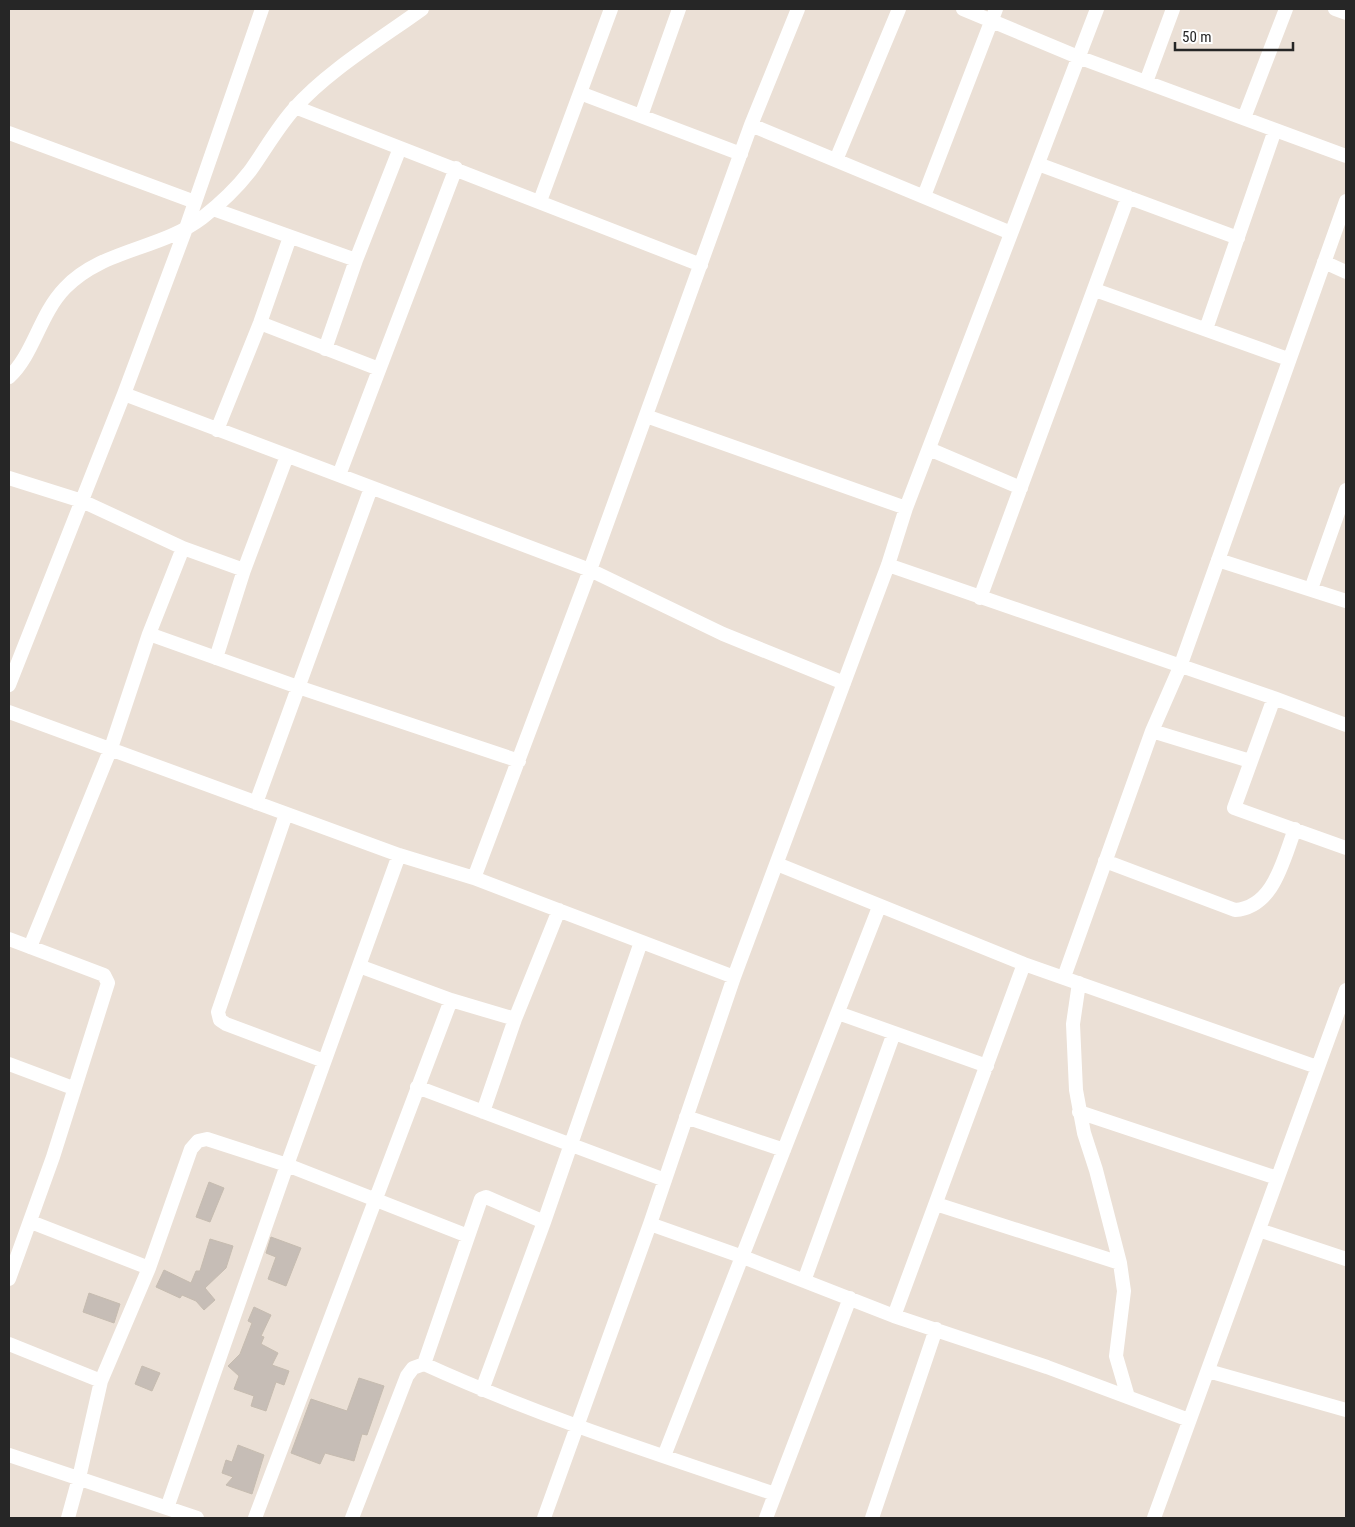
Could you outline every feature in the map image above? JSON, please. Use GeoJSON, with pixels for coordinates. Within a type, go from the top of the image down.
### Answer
{"type":"FeatureCollection","features":[{"type":"Feature","properties":{"kind":"street"},"geometry":{"type":"LineString","coordinates":[[9,685],[124,394],[185,231],[262,9]]}},
{"type":"Feature","properties":{"kind":"street"},"geometry":{"type":"LineString","coordinates":[[9,377],[31,345],[46,312],[64,289],[82,272],[103,260],[185,231],[222,202],[250,170],[271,137],[295,107],[331,76],[422,9]]}},
{"type":"Feature","properties":{"kind":"street"},"geometry":{"type":"LineString","coordinates":[[540,201],[611,9]]}},
{"type":"Feature","properties":{"kind":"street"},"geometry":{"type":"LineString","coordinates":[[641,116],[679,9]]}},
{"type":"Feature","properties":{"kind":"street"},"geometry":{"type":"LineString","coordinates":[[474,878],[590,570],[751,125],[798,9]]}},
{"type":"Feature","properties":{"kind":"street"},"geometry":{"type":"LineString","coordinates":[[836,160],[899,9]]}},
{"type":"Feature","properties":{"kind":"street"},"geometry":{"type":"LineString","coordinates":[[963,9],[994,15],[1078,57],[1346,156]]}},
{"type":"Feature","properties":{"kind":"street"},"geometry":{"type":"LineString","coordinates":[[544,1518],[650,1224],[734,977],[888,566],[906,508],[1097,9]]}},
{"type":"Feature","properties":{"kind":"street"},"geometry":{"type":"LineString","coordinates":[[1146,82],[1172,9]]}},
{"type":"Feature","properties":{"kind":"street"},"geometry":{"type":"LineString","coordinates":[[1244,118],[1286,9]]}},
{"type":"Feature","properties":{"kind":"street"},"geometry":{"type":"LineString","coordinates":[[1335,9],[1346,13]]}},
{"type":"Feature","properties":{"kind":"street"},"geometry":{"type":"LineString","coordinates":[[924,196],[994,15]]}},
{"type":"Feature","properties":{"kind":"street"},"geometry":{"type":"LineString","coordinates":[[580,93],[741,154]]}},
{"type":"Feature","properties":{"kind":"street"},"geometry":{"type":"LineString","coordinates":[[295,107],[456,168],[701,265]]}},
{"type":"Feature","properties":{"kind":"street"},"geometry":{"type":"LineString","coordinates":[[751,125],[1011,233]]}},
{"type":"Feature","properties":{"kind":"street"},"geometry":{"type":"LineString","coordinates":[[1206,329],[1275,130]]}},
{"type":"Feature","properties":{"kind":"street"},"geometry":{"type":"LineString","coordinates":[[9,133],[195,202]]}},
{"type":"Feature","properties":{"kind":"street"},"geometry":{"type":"LineString","coordinates":[[325,349],[356,260],[400,148]]}},
{"type":"Feature","properties":{"kind":"street"},"geometry":{"type":"LineString","coordinates":[[1038,164],[1238,238]]}},
{"type":"Feature","properties":{"kind":"street"},"geometry":{"type":"LineString","coordinates":[[339,475],[456,168]]}},
{"type":"Feature","properties":{"kind":"street"},"geometry":{"type":"LineString","coordinates":[[980,598],[1128,197]]}},
{"type":"Feature","properties":{"kind":"street"},"geometry":{"type":"LineString","coordinates":[[1064,977],[1152,731],[1180,667],[1346,201]]}},
{"type":"Feature","properties":{"kind":"street"},"geometry":{"type":"LineString","coordinates":[[213,209],[356,260]]}},
{"type":"Feature","properties":{"kind":"street"},"geometry":{"type":"LineString","coordinates":[[218,430],[260,323],[290,237]]}},
{"type":"Feature","properties":{"kind":"street"},"geometry":{"type":"LineString","coordinates":[[1324,262],[1346,272]]}},
{"type":"Feature","properties":{"kind":"street"},"geometry":{"type":"LineString","coordinates":[[1095,290],[1288,360]]}},
{"type":"Feature","properties":{"kind":"street"},"geometry":{"type":"LineString","coordinates":[[260,323],[378,369]]}},
{"type":"Feature","properties":{"kind":"street"},"geometry":{"type":"LineString","coordinates":[[124,394],[590,570],[723,634],[844,683]]}},
{"type":"Feature","properties":{"kind":"street"},"geometry":{"type":"LineString","coordinates":[[646,416],[906,508]]}},
{"type":"Feature","properties":{"kind":"street"},"geometry":{"type":"LineString","coordinates":[[929,449],[1021,488]]}},
{"type":"Feature","properties":{"kind":"street"},"geometry":{"type":"LineString","coordinates":[[216,658],[244,570],[287,456]]}},
{"type":"Feature","properties":{"kind":"street"},"geometry":{"type":"LineString","coordinates":[[9,478],[82,501],[183,548],[244,570]]}},
{"type":"Feature","properties":{"kind":"street"},"geometry":{"type":"LineString","coordinates":[[256,803],[371,488]]}},
{"type":"Feature","properties":{"kind":"street"},"geometry":{"type":"LineString","coordinates":[[1311,589],[1346,490]]}},
{"type":"Feature","properties":{"kind":"street"},"geometry":{"type":"LineString","coordinates":[[30,947],[111,748],[149,634],[183,548]]}},
{"type":"Feature","properties":{"kind":"street"},"geometry":{"type":"LineString","coordinates":[[1218,560],[1346,601]]}},
{"type":"Feature","properties":{"kind":"street"},"geometry":{"type":"LineString","coordinates":[[888,566],[1274,698],[1346,725]]}},
{"type":"Feature","properties":{"kind":"street"},"geometry":{"type":"LineString","coordinates":[[149,634],[298,687],[518,761]]}},
{"type":"Feature","properties":{"kind":"street"},"geometry":{"type":"LineString","coordinates":[[1274,698],[1234,808],[1295,828],[1346,848]]}},
{"type":"Feature","properties":{"kind":"street"},"geometry":{"type":"LineString","coordinates":[[9,712],[399,855],[474,878],[734,977]]}},
{"type":"Feature","properties":{"kind":"street"},"geometry":{"type":"LineString","coordinates":[[1152,731],[1250,762]]}},
{"type":"Feature","properties":{"kind":"street"},"geometry":{"type":"LineString","coordinates":[[286,814],[218,1012],[220,1020],[226,1024],[324,1061]]}},
{"type":"Feature","properties":{"kind":"street"},"geometry":{"type":"LineString","coordinates":[[1105,861],[1235,910],[1244,909],[1256,905],[1268,891],[1278,874],[1295,828]]}},
{"type":"Feature","properties":{"kind":"street"},"geometry":{"type":"LineString","coordinates":[[167,1508],[287,1165],[399,855]]}},
{"type":"Feature","properties":{"kind":"street"},"geometry":{"type":"LineString","coordinates":[[777,864],[879,907],[1024,964],[1317,1067]]}},
{"type":"Feature","properties":{"kind":"street"},"geometry":{"type":"LineString","coordinates":[[664,1456],[879,907]]}},
{"type":"Feature","properties":{"kind":"street"},"geometry":{"type":"LineString","coordinates":[[483,1112],[515,1020],[558,910]]}},
{"type":"Feature","properties":{"kind":"street"},"geometry":{"type":"LineString","coordinates":[[9,939],[104,975],[108,983],[30,1222],[9,1279]]}},
{"type":"Feature","properties":{"kind":"street"},"geometry":{"type":"LineString","coordinates":[[482,1390],[544,1222],[641,942]]}},
{"type":"Feature","properties":{"kind":"street"},"geometry":{"type":"LineString","coordinates":[[894,1316],[1024,964]]}},
{"type":"Feature","properties":{"kind":"street"},"geometry":{"type":"LineString","coordinates":[[359,966],[451,1000],[515,1020]]}},
{"type":"Feature","properties":{"kind":"street"},"geometry":{"type":"LineString","coordinates":[[1079,983],[1073,1016],[1072,1045],[1079,1112],[1120,1263],[1124,1291],[1116,1356],[1128,1397]]}},
{"type":"Feature","properties":{"kind":"street"},"geometry":{"type":"LineString","coordinates":[[1154,1518],[1346,990]]}},
{"type":"Feature","properties":{"kind":"street"},"geometry":{"type":"LineString","coordinates":[[256,1518],[374,1199],[451,1000]]}},
{"type":"Feature","properties":{"kind":"street"},"geometry":{"type":"LineString","coordinates":[[838,1014],[987,1066]]}},
{"type":"Feature","properties":{"kind":"street"},"geometry":{"type":"LineString","coordinates":[[804,1281],[894,1033]]}},
{"type":"Feature","properties":{"kind":"street"},"geometry":{"type":"LineString","coordinates":[[9,1064],[73,1088]]}},
{"type":"Feature","properties":{"kind":"street"},"geometry":{"type":"LineString","coordinates":[[418,1087],[665,1180]]}},
{"type":"Feature","properties":{"kind":"street"},"geometry":{"type":"LineString","coordinates":[[1079,1112],[1278,1178]]}},
{"type":"Feature","properties":{"kind":"street"},"geometry":{"type":"LineString","coordinates":[[686,1117],[784,1150]]}},
{"type":"Feature","properties":{"kind":"street"},"geometry":{"type":"LineString","coordinates":[[68,1518],[101,1381],[149,1268],[191,1149],[198,1141],[207,1139],[287,1165],[468,1236]]}},
{"type":"Feature","properties":{"kind":"street"},"geometry":{"type":"LineString","coordinates":[[424,1364],[478,1204],[486,1197],[544,1222]]}},
{"type":"Feature","properties":{"kind":"street"},"geometry":{"type":"LineString","coordinates":[[936,1204],[1120,1263]]}},
{"type":"Feature","properties":{"kind":"street"},"geometry":{"type":"LineString","coordinates":[[30,1222],[149,1268]]}},
{"type":"Feature","properties":{"kind":"street"},"geometry":{"type":"LineString","coordinates":[[650,1224],[743,1257],[894,1316],[936,1329],[1189,1420]]}},
{"type":"Feature","properties":{"kind":"street"},"geometry":{"type":"LineString","coordinates":[[1259,1230],[1346,1259]]}},
{"type":"Feature","properties":{"kind":"street"},"geometry":{"type":"LineString","coordinates":[[766,1518],[850,1298]]}},
{"type":"Feature","properties":{"kind":"street"},"geometry":{"type":"LineString","coordinates":[[872,1518],[936,1329]]}},
{"type":"Feature","properties":{"kind":"street"},"geometry":{"type":"LineString","coordinates":[[9,1344],[101,1381]]}},
{"type":"Feature","properties":{"kind":"street"},"geometry":{"type":"LineString","coordinates":[[352,1518],[407,1376],[413,1368],[424,1364],[482,1390],[577,1427],[775,1494]]}},
{"type":"Feature","properties":{"kind":"street"},"geometry":{"type":"LineString","coordinates":[[1208,1372],[1346,1410]]}},
{"type":"Feature","properties":{"kind":"street"},"geometry":{"type":"LineString","coordinates":[[9,1454],[197,1518]]}},
{"type":"Feature","properties":{"kind":"building"},"geometry":{"type":"Polygon","coordinates":[[[209,1182],[224,1188],[210,1222],[196,1217],[209,1182]]]}},
{"type":"Feature","properties":{"kind":"building"},"geometry":{"type":"Polygon","coordinates":[[[271,1237],[301,1248],[286,1286],[268,1279],[276,1257],[266,1253],[271,1237]]]}},
{"type":"Feature","properties":{"kind":"building"},"geometry":{"type":"Polygon","coordinates":[[[210,1239],[233,1246],[226,1268],[205,1288],[215,1300],[204,1310],[196,1301],[182,1295],[180,1298],[156,1287],[164,1270],[191,1283],[196,1271],[200,1271],[210,1239]]]}},
{"type":"Feature","properties":{"kind":"building"},"geometry":{"type":"Polygon","coordinates":[[[89,1293],[120,1304],[114,1323],[83,1312],[89,1293]]]}},
{"type":"Feature","properties":{"kind":"building"},"geometry":{"type":"Polygon","coordinates":[[[254,1307],[271,1315],[261,1336],[264,1337],[261,1344],[278,1353],[272,1365],[289,1371],[284,1385],[276,1382],[266,1411],[251,1406],[254,1396],[234,1389],[239,1376],[228,1366],[240,1354],[252,1323],[248,1321],[254,1307]]]}},
{"type":"Feature","properties":{"kind":"building"},"geometry":{"type":"Polygon","coordinates":[[[142,1366],[160,1373],[152,1391],[135,1384],[142,1366]]]}},
{"type":"Feature","properties":{"kind":"building"},"geometry":{"type":"Polygon","coordinates":[[[359,1378],[384,1386],[367,1435],[362,1434],[354,1461],[325,1453],[320,1464],[291,1453],[311,1399],[347,1411],[359,1378]]]}},
{"type":"Feature","properties":{"kind":"building"},"geometry":{"type":"Polygon","coordinates":[[[238,1445],[264,1455],[252,1494],[226,1485],[233,1477],[222,1473],[226,1460],[232,1462],[238,1445]]]}}]}
